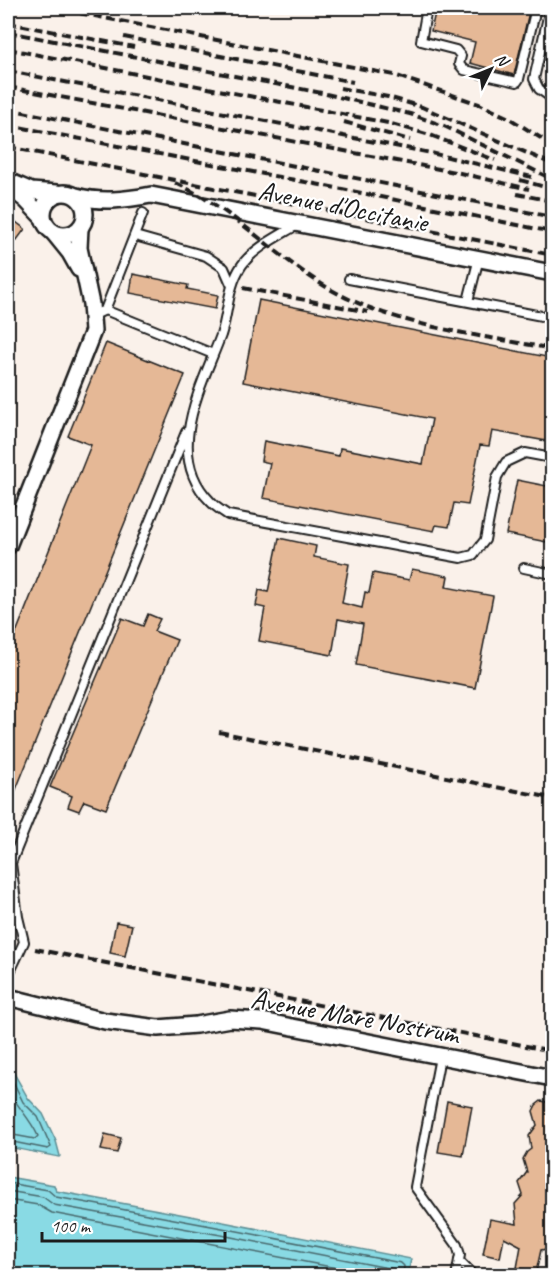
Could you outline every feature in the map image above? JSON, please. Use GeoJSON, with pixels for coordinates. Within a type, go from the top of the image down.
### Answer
{"type":"FeatureCollection","features":[{"type":"Feature","properties":{"kind":"street","name":"Avenue d'Occitanie"},"geometry":{"type":"LineString","coordinates":[[8,183],[31,191],[67,192],[93,201],[123,200],[151,195],[552,273]]}},
{"type":"Feature","properties":{"kind":"street","name":"Avenue d'Occitanie"},"geometry":{"type":"LineString","coordinates":[[8,183],[43,218],[53,232],[63,235],[72,233],[99,212],[123,200]]}},
{"type":"Feature","properties":{"kind":"street"},"geometry":{"type":"LineString","coordinates":[[43,218],[43,208],[48,199],[57,193]]}},
{"type":"Feature","properties":{"kind":"street"},"geometry":{"type":"LineString","coordinates":[[8,546],[93,331],[98,313],[86,281],[79,248],[81,226],[85,215],[83,204],[76,196]]}},
{"type":"Feature","properties":{"kind":"street"},"geometry":{"type":"LineString","coordinates":[[53,232],[70,253],[86,281]]}},
{"type":"Feature","properties":{"kind":"street","name":"Avenue Mare Nostrum"},"geometry":{"type":"LineString","coordinates":[[8,997],[105,1021],[158,1028],[230,1020],[262,1022],[552,1078]]}},
{"type":"Feature","properties":{"kind":"lane"},"geometry":{"type":"LineString","coordinates":[[435,15],[426,10],[421,41],[456,50],[461,56],[459,64],[464,70],[491,73],[517,82],[536,8]]}},
{"type":"Feature","properties":{"kind":"lane"},"geometry":{"type":"LineString","coordinates":[[550,8],[534,79],[539,88],[552,98]]}},
{"type":"Feature","properties":{"kind":"lane"},"geometry":{"type":"LineString","coordinates":[[143,213],[135,237],[98,313],[213,354]]}},
{"type":"Feature","properties":{"kind":"lane"},"geometry":{"type":"LineString","coordinates":[[8,975],[11,959],[24,942],[9,862],[188,428],[222,332],[231,284],[243,263],[262,247],[299,224]]}},
{"type":"Feature","properties":{"kind":"lane"},"geometry":{"type":"LineString","coordinates":[[135,237],[206,256],[224,268],[231,284]]}},
{"type":"Feature","properties":{"kind":"lane"},"geometry":{"type":"LineString","coordinates":[[468,301],[478,258]]}},
{"type":"Feature","properties":{"kind":"lane"},"geometry":{"type":"LineString","coordinates":[[349,279],[552,318]]}},
{"type":"Feature","properties":{"kind":"lane"},"geometry":{"type":"LineString","coordinates":[[188,428],[188,460],[197,484],[210,502],[228,515],[461,558],[473,555],[485,540],[497,477],[506,462],[525,453],[552,458]]}},
{"type":"Feature","properties":{"kind":"lane"},"geometry":{"type":"LineString","coordinates":[[524,568],[552,574]]}},
{"type":"Feature","properties":{"kind":"lane"},"geometry":{"type":"LineString","coordinates":[[440,1057],[415,1187],[457,1245],[460,1255],[456,1275]]}},
{"type":"Feature","properties":{"kind":"lane"},"geometry":{"type":"LineString","coordinates":[[459,1261],[474,1275]]}},
{"type":"Feature","properties":{"kind":"water"},"geometry":{"type":"Polygon","coordinates":[[[8,1048],[15,1075],[28,1098],[43,1114],[56,1141],[59,1157],[8,1147],[8,1048]]]}},
{"type":"Feature","properties":{"kind":"water"},"geometry":{"type":"Polygon","coordinates":[[[8,1177],[54,1185],[56,1191],[411,1259],[408,1275],[8,1275],[8,1177]]]}},
{"type":"Feature","properties":{"kind":"building"},"geometry":{"type":"Polygon","coordinates":[[[436,8],[530,8],[514,75],[470,63],[475,42],[431,31],[436,8]]]}},
{"type":"Feature","properties":{"kind":"building"},"geometry":{"type":"Polygon","coordinates":[[[8,216],[25,229],[8,252],[8,216]]]}},
{"type":"Feature","properties":{"kind":"building"},"geometry":{"type":"Polygon","coordinates":[[[133,274],[188,285],[187,289],[218,295],[215,309],[130,293],[133,274]]]}},
{"type":"Feature","properties":{"kind":"building"},"geometry":{"type":"Polygon","coordinates":[[[259,300],[552,358],[552,442],[492,431],[489,446],[480,445],[468,505],[454,503],[449,527],[436,525],[434,531],[263,498],[270,463],[261,461],[264,441],[339,456],[340,448],[423,464],[432,419],[243,382],[259,300]]]}},
{"type":"Feature","properties":{"kind":"building"},"geometry":{"type":"Polygon","coordinates":[[[106,343],[185,375],[8,809],[8,653],[91,445],[68,436],[106,343]]]}},
{"type":"Feature","properties":{"kind":"building"},"geometry":{"type":"Polygon","coordinates":[[[517,480],[552,487],[552,543],[506,534],[517,480]]]}},
{"type":"Feature","properties":{"kind":"building"},"geometry":{"type":"Polygon","coordinates":[[[279,538],[316,546],[314,557],[349,564],[342,603],[362,608],[365,592],[369,593],[373,573],[409,580],[412,569],[448,576],[446,587],[493,596],[475,688],[356,665],[363,624],[338,619],[332,655],[259,641],[265,608],[256,606],[259,590],[268,592],[279,538]]]}},
{"type":"Feature","properties":{"kind":"building"},"geometry":{"type":"Polygon","coordinates":[[[148,614],[160,619],[154,631],[177,640],[106,809],[84,801],[79,811],[68,807],[72,796],[50,787],[122,618],[143,626],[148,614]]]}},
{"type":"Feature","properties":{"kind":"building"},"geometry":{"type":"Polygon","coordinates":[[[116,922],[132,925],[125,956],[110,953],[116,922]]]}},
{"type":"Feature","properties":{"kind":"building"},"geometry":{"type":"Polygon","coordinates":[[[447,1101],[472,1106],[463,1156],[438,1152],[447,1101]]]}},
{"type":"Feature","properties":{"kind":"building"},"geometry":{"type":"Polygon","coordinates":[[[541,1101],[552,1103],[552,1121],[548,1124],[552,1134],[552,1248],[541,1250],[536,1272],[517,1268],[521,1246],[504,1237],[500,1258],[483,1254],[490,1219],[517,1224],[515,1204],[523,1195],[519,1183],[527,1172],[523,1159],[531,1149],[529,1136],[537,1125],[533,1111],[541,1101]]]}},
{"type":"Feature","properties":{"kind":"building"},"geometry":{"type":"Polygon","coordinates":[[[105,1134],[121,1138],[117,1153],[101,1150],[105,1134]]]}},
{"type":"Feature","properties":{"kind":"railway"},"geometry":{"type":"LineString","coordinates":[[54,8],[394,75],[479,104],[509,118],[552,145]]}},
{"type":"Feature","properties":{"kind":"railway"},"geometry":{"type":"LineString","coordinates":[[8,23],[134,47]]}},
{"type":"Feature","properties":{"kind":"railway"},"geometry":{"type":"LineString","coordinates":[[8,32],[322,93],[410,114],[444,126],[552,179]]}},
{"type":"Feature","properties":{"kind":"railway"},"geometry":{"type":"LineString","coordinates":[[124,37],[353,82]]}},
{"type":"Feature","properties":{"kind":"railway"},"geometry":{"type":"LineString","coordinates":[[8,49],[388,123],[430,135],[495,160]]}},
{"type":"Feature","properties":{"kind":"railway"},"geometry":{"type":"LineString","coordinates":[[8,71],[431,153],[532,177]]}},
{"type":"Feature","properties":{"kind":"railway"},"geometry":{"type":"LineString","coordinates":[[8,87],[460,173],[529,189]]}},
{"type":"Feature","properties":{"kind":"railway"},"geometry":{"type":"LineString","coordinates":[[340,88],[388,97],[422,107],[552,164]]}},
{"type":"Feature","properties":{"kind":"railway"},"geometry":{"type":"LineString","coordinates":[[8,109],[552,217]]}},
{"type":"Feature","properties":{"kind":"railway"},"geometry":{"type":"LineString","coordinates":[[344,122],[410,140]]}},
{"type":"Feature","properties":{"kind":"railway"},"geometry":{"type":"LineString","coordinates":[[8,125],[552,232]]}},
{"type":"Feature","properties":{"kind":"railway"},"geometry":{"type":"LineString","coordinates":[[8,147],[552,255]]}},
{"type":"Feature","properties":{"kind":"railway"},"geometry":{"type":"LineString","coordinates":[[520,180],[552,189]]}},
{"type":"Feature","properties":{"kind":"railway"},"geometry":{"type":"LineString","coordinates":[[175,183],[218,207],[316,280],[362,305],[388,315],[443,329],[552,349]]}},
{"type":"Feature","properties":{"kind":"railway"},"geometry":{"type":"LineString","coordinates":[[517,194],[552,201]]}},
{"type":"Feature","properties":{"kind":"railway"},"geometry":{"type":"LineString","coordinates":[[243,288],[368,312]]}},
{"type":"Feature","properties":{"kind":"railway"},"geometry":{"type":"LineString","coordinates":[[219,732],[552,798]]}},
{"type":"Feature","properties":{"kind":"railway"},"geometry":{"type":"LineString","coordinates":[[35,949],[552,1051]]}}]}
